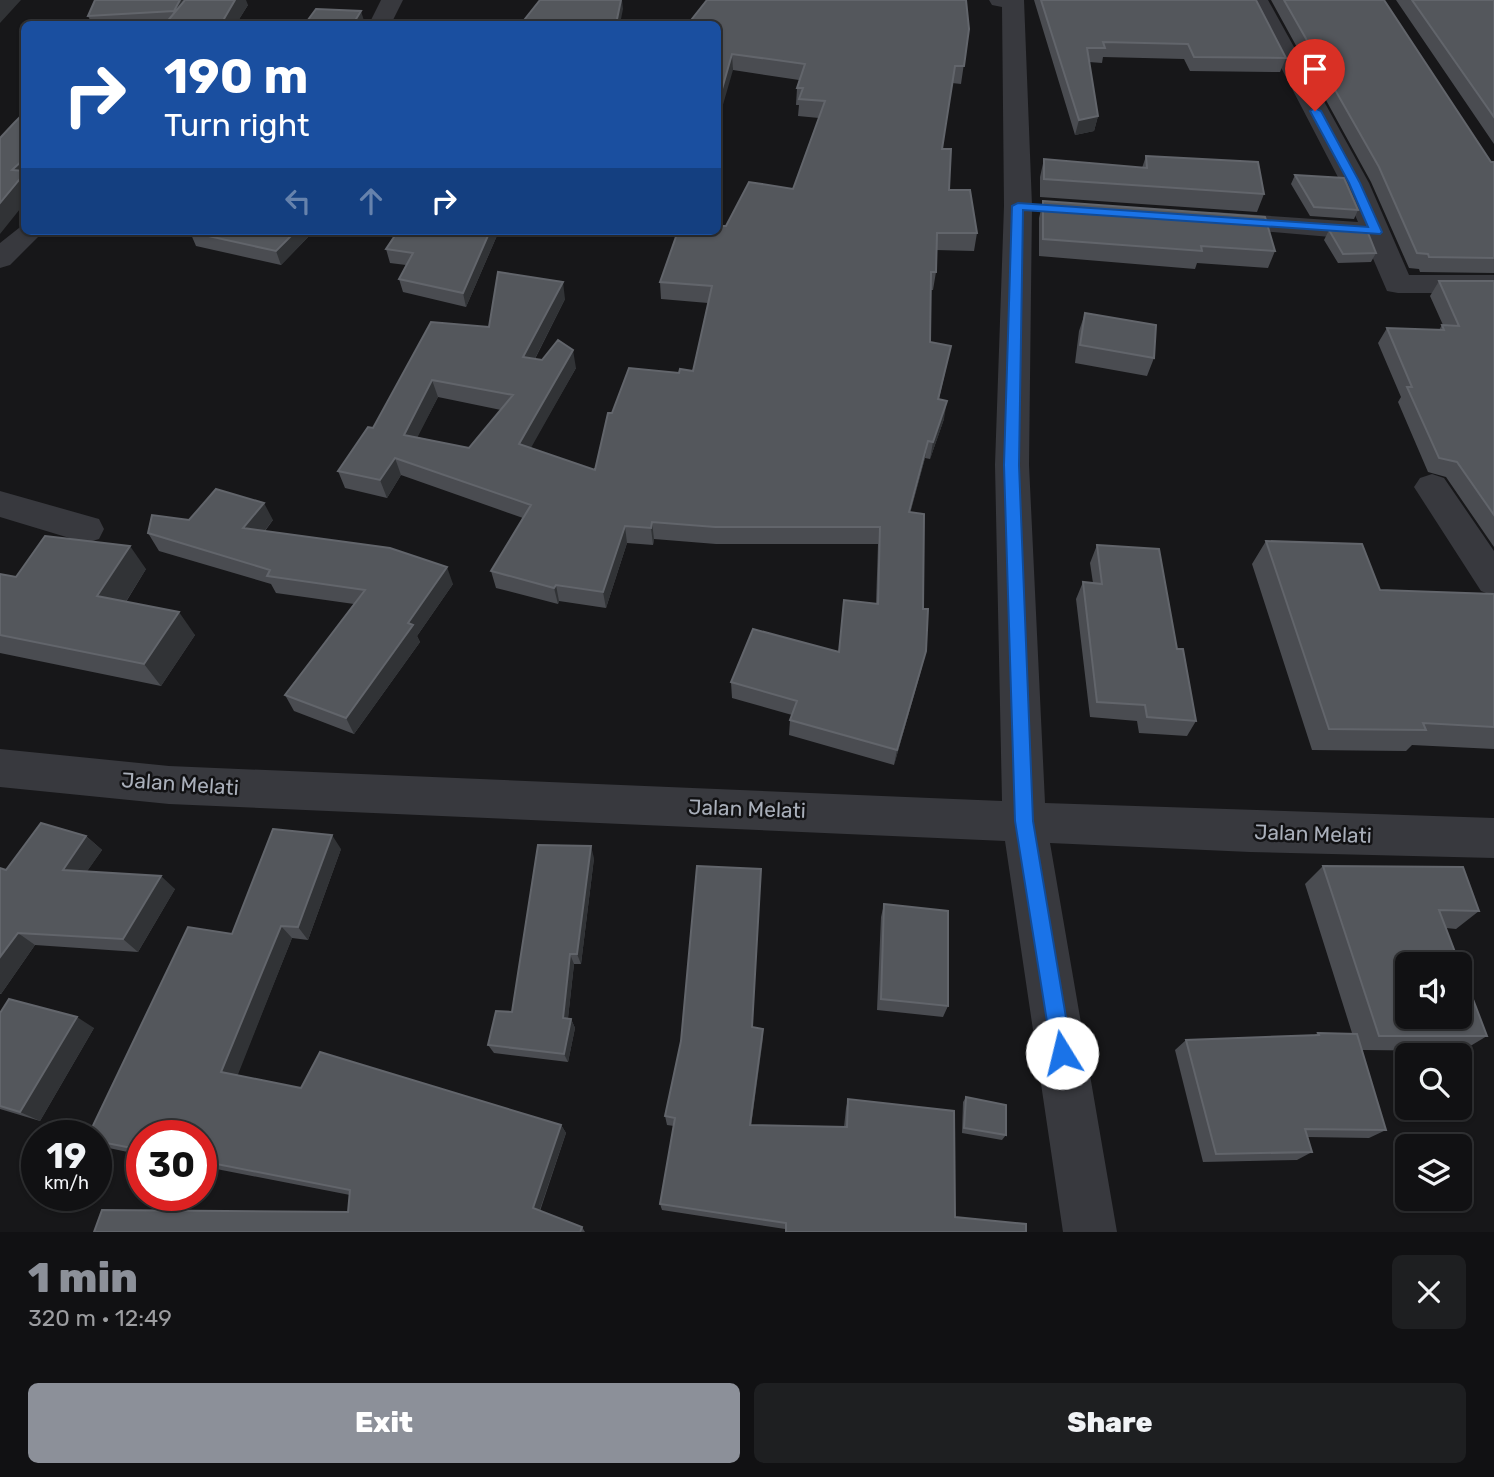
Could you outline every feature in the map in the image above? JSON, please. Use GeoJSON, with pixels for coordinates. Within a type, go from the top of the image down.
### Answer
{"type":"FeatureCollection","features":[{"type":"Feature","properties":{"kind":"street"},"geometry":{"type":"LineString","coordinates":[[382,21],[392,0]]}},
{"type":"Feature","properties":{"kind":"street"},"geometry":{"type":"LineString","coordinates":[[1000,0],[1013,0],[1031,207],[1012,465],[1024,821],[1090,1232]]}},
{"type":"Feature","properties":{"kind":"street"},"geometry":{"type":"LineString","coordinates":[[1257,0],[1355,183],[1398,284],[1494,284]]}},
{"type":"Feature","properties":{"kind":"street"},"geometry":{"type":"LineString","coordinates":[[1183,218],[1376,232]]}},
{"type":"Feature","properties":{"kind":"street"},"geometry":{"type":"LineString","coordinates":[[0,259],[26,235]]}},
{"type":"Feature","properties":{"kind":"street"},"geometry":{"type":"LineString","coordinates":[[1432,486],[1494,581]]}},
{"type":"Feature","properties":{"kind":"street"},"geometry":{"type":"LineString","coordinates":[[0,504],[86,529]]}},
{"type":"Feature","properties":{"kind":"street","name":"Jalan Melati"},"geometry":{"type":"LineString","coordinates":[[0,768],[169,785],[1250,832],[1494,838]]}},
{"type":"Feature","properties":{"kind":"building"},"geometry":{"type":"Polygon","coordinates":[[[95,0],[180,0],[174,11],[88,16],[95,0]]]}},
{"type":"Feature","properties":{"kind":"building"},"geometry":{"type":"Polygon","coordinates":[[[185,0],[235,0],[223,21],[168,21],[185,0]]]}},
{"type":"Feature","properties":{"kind":"building"},"geometry":{"type":"Polygon","coordinates":[[[540,0],[621,0],[617,21],[523,21],[540,0]]]}},
{"type":"Feature","properties":{"kind":"building"},"geometry":{"type":"Polygon","coordinates":[[[707,0],[966,0],[969,29],[964,66],[955,66],[942,149],[951,149],[949,190],[970,190],[977,233],[937,233],[936,272],[931,272],[930,342],[951,346],[938,399],[947,401],[933,442],[928,441],[909,512],[924,514],[923,609],[928,609],[926,651],[897,750],[790,720],[797,701],[731,682],[753,629],[839,652],[844,600],[878,604],[880,527],[715,527],[652,522],[651,528],[625,526],[603,592],[556,585],[554,588],[491,571],[531,505],[395,458],[380,480],[338,471],[368,427],[373,428],[431,322],[489,327],[498,272],[563,282],[523,357],[542,360],[558,340],[573,350],[519,444],[595,470],[608,413],[612,413],[629,368],[679,373],[680,369],[693,371],[712,286],[660,282],[677,235],[721,235],[721,226],[726,226],[749,182],[793,189],[825,101],[799,99],[803,88],[797,88],[805,64],[732,54],[721,92],[721,21],[690,21],[707,0]],[[432,380],[404,435],[469,448],[513,395],[432,380]]]}},
{"type":"Feature","properties":{"kind":"building"},"geometry":{"type":"Polygon","coordinates":[[[1041,0],[1256,0],[1286,58],[1194,57],[1188,44],[1103,42],[1105,48],[1087,48],[1098,116],[1079,120],[1041,0]]]}},
{"type":"Feature","properties":{"kind":"building"},"geometry":{"type":"Polygon","coordinates":[[[1284,0],[1384,0],[1491,162],[1494,162],[1494,258],[1429,257],[1428,254],[1417,253],[1379,167],[1284,0]]]}},
{"type":"Feature","properties":{"kind":"building"},"geometry":{"type":"Polygon","coordinates":[[[1412,0],[1494,0],[1494,117],[1412,0]]]}},
{"type":"Feature","properties":{"kind":"building"},"geometry":{"type":"Polygon","coordinates":[[[316,9],[361,11],[355,21],[307,21],[316,9]]]}},
{"type":"Feature","properties":{"kind":"building"},"geometry":{"type":"Polygon","coordinates":[[[21,116],[21,162],[12,170],[21,171],[21,178],[0,203],[0,138],[21,116]]]}},
{"type":"Feature","properties":{"kind":"building"},"geometry":{"type":"Polygon","coordinates":[[[1146,156],[1258,162],[1264,194],[1044,179],[1044,159],[1147,168],[1146,156]]]}},
{"type":"Feature","properties":{"kind":"building"},"geometry":{"type":"Polygon","coordinates":[[[1295,175],[1344,178],[1358,210],[1314,207],[1295,175]]]}},
{"type":"Feature","properties":{"kind":"building"},"geometry":{"type":"Polygon","coordinates":[[[1043,201],[1265,217],[1275,251],[1201,246],[1202,251],[1043,239],[1043,201]]]}},
{"type":"Feature","properties":{"kind":"building"},"geometry":{"type":"Polygon","coordinates":[[[1329,230],[1368,233],[1376,253],[1343,254],[1329,230]]]}},
{"type":"Feature","properties":{"kind":"building"},"geometry":{"type":"Polygon","coordinates":[[[204,235],[292,235],[276,251],[204,235]]]}},
{"type":"Feature","properties":{"kind":"building"},"geometry":{"type":"Polygon","coordinates":[[[395,235],[488,235],[463,293],[399,279],[413,253],[386,249],[395,235]]]}},
{"type":"Feature","properties":{"kind":"building"},"geometry":{"type":"Polygon","coordinates":[[[1439,281],[1494,281],[1494,515],[1457,462],[1439,458],[1407,387],[1412,387],[1387,328],[1444,330],[1442,325],[1459,326],[1439,281]]]}},
{"type":"Feature","properties":{"kind":"building"},"geometry":{"type":"Polygon","coordinates":[[[1085,313],[1156,325],[1154,358],[1080,345],[1085,313]]]}},
{"type":"Feature","properties":{"kind":"building"},"geometry":{"type":"Polygon","coordinates":[[[216,489],[264,503],[243,528],[390,548],[447,567],[408,623],[413,625],[346,718],[285,695],[365,590],[267,576],[270,570],[148,533],[152,515],[189,520],[216,489]]]}},
{"type":"Feature","properties":{"kind":"building"},"geometry":{"type":"Polygon","coordinates":[[[45,536],[130,546],[97,596],[179,612],[144,664],[0,635],[0,574],[16,577],[45,536]]]}},
{"type":"Feature","properties":{"kind":"building"},"geometry":{"type":"Polygon","coordinates":[[[1266,541],[1362,544],[1380,590],[1494,594],[1494,727],[1423,723],[1426,730],[1329,729],[1266,541]]]}},
{"type":"Feature","properties":{"kind":"building"},"geometry":{"type":"Polygon","coordinates":[[[1097,545],[1159,549],[1177,649],[1183,649],[1196,721],[1147,717],[1145,705],[1097,702],[1083,582],[1102,584],[1097,545]]]}},
{"type":"Feature","properties":{"kind":"building"},"geometry":{"type":"Polygon","coordinates":[[[41,823],[86,836],[63,870],[161,876],[123,939],[18,933],[0,957],[0,868],[6,870],[41,823]]]}},
{"type":"Feature","properties":{"kind":"building"},"geometry":{"type":"Polygon","coordinates":[[[273,829],[332,835],[298,927],[281,926],[221,1072],[301,1088],[320,1052],[561,1125],[533,1208],[582,1227],[580,1232],[94,1232],[102,1211],[112,1210],[348,1212],[350,1190],[217,1164],[217,1120],[126,1120],[126,1147],[112,1144],[112,1120],[96,1120],[188,927],[232,934],[273,829]]]}},
{"type":"Feature","properties":{"kind":"building"},"geometry":{"type":"Polygon","coordinates":[[[538,845],[591,846],[577,954],[570,954],[563,1018],[571,1019],[564,1054],[488,1045],[496,1011],[512,1012],[538,845]]]}},
{"type":"Feature","properties":{"kind":"building"},"geometry":{"type":"Polygon","coordinates":[[[697,866],[761,869],[752,1027],[763,1029],[750,1125],[847,1127],[848,1099],[954,1111],[955,1217],[1026,1224],[1026,1232],[786,1232],[786,1223],[660,1204],[675,1118],[665,1116],[681,1041],[697,866]]]}},
{"type":"Feature","properties":{"kind":"building"},"geometry":{"type":"Polygon","coordinates":[[[1323,866],[1463,867],[1479,911],[1439,910],[1455,952],[1395,952],[1395,1029],[1472,1029],[1472,997],[1487,1036],[1379,1036],[1323,866]]]}},
{"type":"Feature","properties":{"kind":"building"},"geometry":{"type":"Polygon","coordinates":[[[884,904],[948,911],[948,1006],[881,999],[884,904]]]}},
{"type":"Feature","properties":{"kind":"building"},"geometry":{"type":"Polygon","coordinates":[[[9,999],[77,1017],[20,1112],[0,1106],[0,1013],[9,999]]]}},
{"type":"Feature","properties":{"kind":"building"},"geometry":{"type":"Polygon","coordinates":[[[1318,1033],[1357,1034],[1386,1130],[1305,1129],[1312,1152],[1216,1154],[1186,1040],[1319,1035],[1318,1033]]]}},
{"type":"Feature","properties":{"kind":"building"},"geometry":{"type":"Polygon","coordinates":[[[966,1097],[1006,1105],[1006,1135],[964,1128],[966,1097]]]}},
{"type":"Feature","properties":{"kind":"route"},"geometry":{"type":"LineString","coordinates":[[1062,1053],[1024,821],[1012,465],[1018,206],[1376,232],[1355,183],[1315,111]]}}]}
